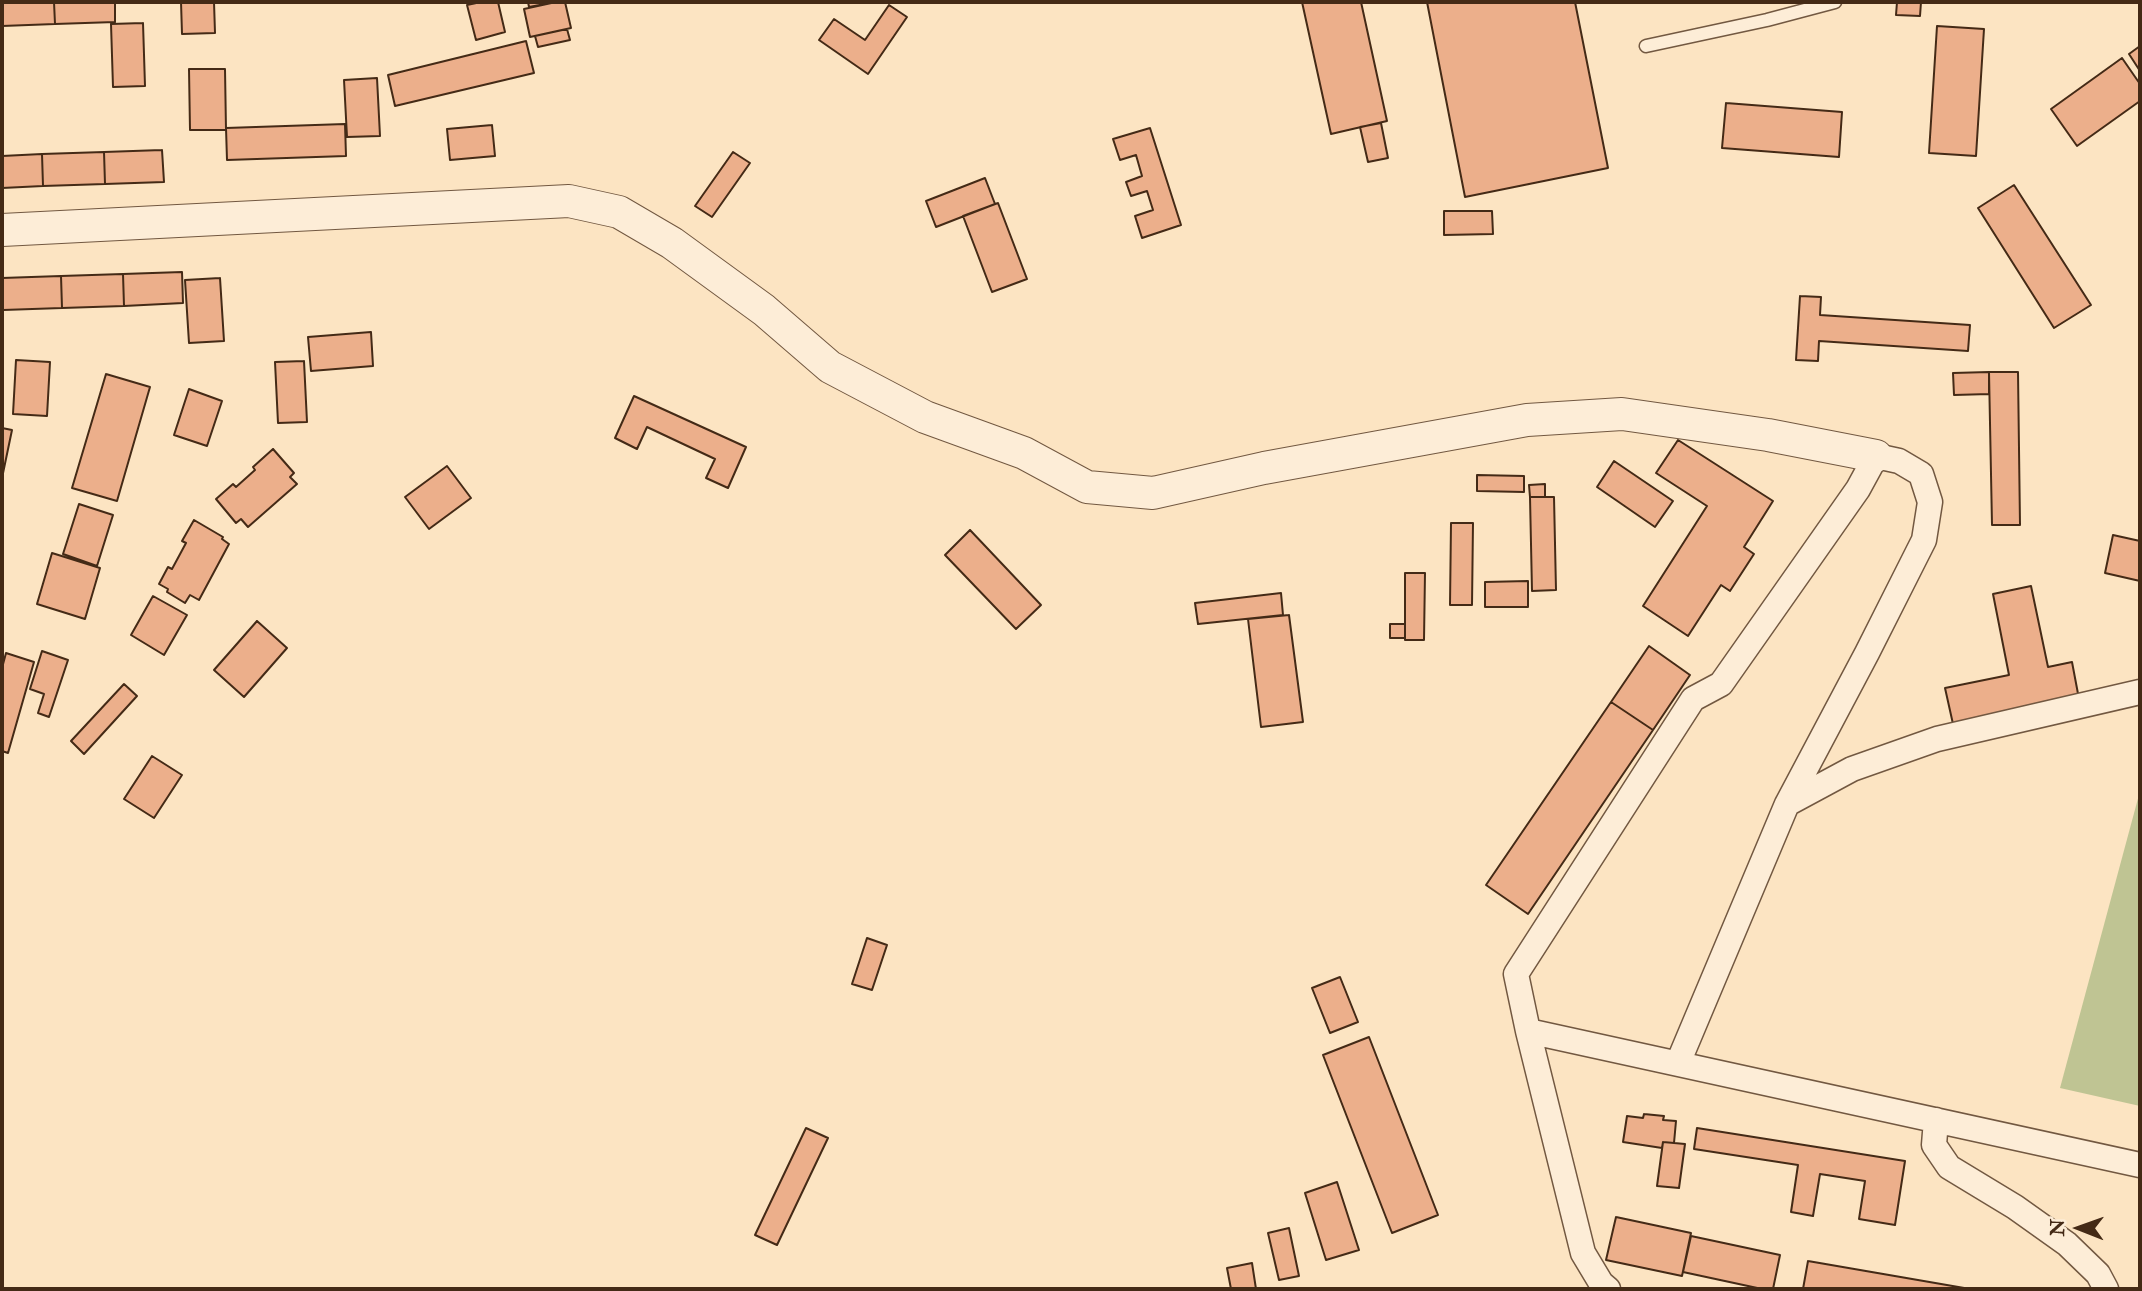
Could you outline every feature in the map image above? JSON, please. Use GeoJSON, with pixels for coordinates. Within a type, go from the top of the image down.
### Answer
{"type":"FeatureCollection","features":[{"type":"Feature","properties":{"kind":"street"},"geometry":{"type":"LineString","coordinates":[[2,230],[569,201],[619,212],[672,243],[764,310],[830,367],[925,417],[1024,453],[1087,487],[1153,494],[1264,468],[1527,420],[1622,414],[1768,435],[1899,461],[1921,474],[1930,502],[1924,540],[1787,804],[1678,1063]]}},
{"type":"Feature","properties":{"kind":"street"},"geometry":{"type":"LineString","coordinates":[[1608,1289],[1601,1283],[1583,1253],[1516,974],[1693,699],[1721,684],[1858,489],[1876,456]]}},
{"type":"Feature","properties":{"kind":"street"},"geometry":{"type":"LineString","coordinates":[[1787,804],[1852,769],[1937,739],[2140,692]]}},
{"type":"Feature","properties":{"kind":"street"},"geometry":{"type":"LineString","coordinates":[[1528,1031],[2140,1165]]}},
{"type":"Feature","properties":{"kind":"street"},"geometry":{"type":"LineString","coordinates":[[1936,1120],[1934,1145],[1950,1167],[2015,1207],[2067,1244],[2098,1274],[2106,1289]]}},
{"type":"Feature","properties":{"kind":"lane"},"geometry":{"type":"LineString","coordinates":[[1646,46],[1767,20],[1835,2]]}},
{"type":"Feature","properties":{"kind":"green space"},"geometry":{"type":"Polygon","coordinates":[[[2140,791],[2140,1106],[2060,1088],[2140,791]]]}},
{"type":"Feature","properties":{"kind":"building"},"geometry":{"type":"Polygon","coordinates":[[[2,2],[54,2],[55,24],[2,26],[2,2]]]}},
{"type":"Feature","properties":{"kind":"building"},"geometry":{"type":"Polygon","coordinates":[[[54,2],[115,2],[115,22],[55,24],[54,2]]]}},
{"type":"Feature","properties":{"kind":"building"},"geometry":{"type":"Polygon","coordinates":[[[181,2],[214,2],[215,33],[182,34],[181,2]]]}},
{"type":"Feature","properties":{"kind":"building"},"geometry":{"type":"Polygon","coordinates":[[[498,2],[505,32],[476,40],[467,5],[498,2]]]}},
{"type":"Feature","properties":{"kind":"building"},"geometry":{"type":"Polygon","coordinates":[[[528,2],[556,2],[529,7],[528,2]]]}},
{"type":"Feature","properties":{"kind":"building"},"geometry":{"type":"Polygon","coordinates":[[[565,2],[571,28],[530,37],[524,9],[565,2]]]}},
{"type":"Feature","properties":{"kind":"building"},"geometry":{"type":"Polygon","coordinates":[[[1302,2],[1361,2],[1387,121],[1331,134],[1302,2]]]}},
{"type":"Feature","properties":{"kind":"building"},"geometry":{"type":"Polygon","coordinates":[[[1427,2],[1575,2],[1608,168],[1465,197],[1427,2]]]}},
{"type":"Feature","properties":{"kind":"building"},"geometry":{"type":"Polygon","coordinates":[[[1897,2],[1921,2],[1920,16],[1896,15],[1897,2]]]}},
{"type":"Feature","properties":{"kind":"building"},"geometry":{"type":"Polygon","coordinates":[[[889,5],[907,17],[868,74],[819,40],[834,19],[865,40],[889,5]]]}},
{"type":"Feature","properties":{"kind":"building"},"geometry":{"type":"Polygon","coordinates":[[[143,23],[145,86],[113,87],[111,24],[143,23]]]}},
{"type":"Feature","properties":{"kind":"building"},"geometry":{"type":"Polygon","coordinates":[[[1937,26],[1984,29],[1976,156],[1929,153],[1937,26]]]}},
{"type":"Feature","properties":{"kind":"building"},"geometry":{"type":"Polygon","coordinates":[[[567,29],[570,40],[538,47],[535,36],[567,29]]]}},
{"type":"Feature","properties":{"kind":"building"},"geometry":{"type":"Polygon","coordinates":[[[526,41],[534,73],[395,106],[388,75],[526,41]]]}},
{"type":"Feature","properties":{"kind":"building"},"geometry":{"type":"Polygon","coordinates":[[[2140,46],[2140,71],[2129,54],[2140,46]]]}},
{"type":"Feature","properties":{"kind":"building"},"geometry":{"type":"Polygon","coordinates":[[[2122,58],[2140,84],[2140,101],[2077,146],[2051,109],[2122,58]]]}},
{"type":"Feature","properties":{"kind":"building"},"geometry":{"type":"Polygon","coordinates":[[[189,69],[225,69],[226,130],[190,130],[189,69]]]}},
{"type":"Feature","properties":{"kind":"building"},"geometry":{"type":"Polygon","coordinates":[[[377,78],[380,136],[347,137],[344,80],[377,78]]]}},
{"type":"Feature","properties":{"kind":"building"},"geometry":{"type":"Polygon","coordinates":[[[1726,103],[1842,112],[1839,157],[1722,148],[1726,103]]]}},
{"type":"Feature","properties":{"kind":"building"},"geometry":{"type":"Polygon","coordinates":[[[1381,123],[1388,158],[1368,162],[1360,127],[1381,123]]]}},
{"type":"Feature","properties":{"kind":"building"},"geometry":{"type":"Polygon","coordinates":[[[345,124],[346,156],[227,160],[226,128],[345,124]]]}},
{"type":"Feature","properties":{"kind":"building"},"geometry":{"type":"Polygon","coordinates":[[[492,125],[495,156],[450,160],[447,129],[492,125]]]}},
{"type":"Feature","properties":{"kind":"building"},"geometry":{"type":"Polygon","coordinates":[[[1150,128],[1181,225],[1142,238],[1135,216],[1153,210],[1147,191],[1131,196],[1126,182],[1142,176],[1136,155],[1120,160],[1113,139],[1150,128]]]}},
{"type":"Feature","properties":{"kind":"building"},"geometry":{"type":"Polygon","coordinates":[[[162,150],[164,182],[105,184],[104,152],[162,150]]]}},
{"type":"Feature","properties":{"kind":"building"},"geometry":{"type":"Polygon","coordinates":[[[104,152],[105,184],[43,186],[42,154],[104,152]]]}},
{"type":"Feature","properties":{"kind":"building"},"geometry":{"type":"Polygon","coordinates":[[[733,152],[750,163],[712,217],[695,206],[733,152]]]}},
{"type":"Feature","properties":{"kind":"building"},"geometry":{"type":"Polygon","coordinates":[[[42,154],[43,186],[2,188],[2,156],[42,154]]]}},
{"type":"Feature","properties":{"kind":"building"},"geometry":{"type":"Polygon","coordinates":[[[985,178],[995,204],[936,227],[926,201],[985,178]]]}},
{"type":"Feature","properties":{"kind":"building"},"geometry":{"type":"Polygon","coordinates":[[[2014,185],[2091,305],[2054,328],[1978,208],[2014,185]]]}},
{"type":"Feature","properties":{"kind":"building"},"geometry":{"type":"Polygon","coordinates":[[[998,203],[1027,279],[992,292],[963,216],[998,203]]]}},
{"type":"Feature","properties":{"kind":"building"},"geometry":{"type":"Polygon","coordinates":[[[1444,211],[1492,211],[1493,234],[1444,235],[1444,211]]]}},
{"type":"Feature","properties":{"kind":"building"},"geometry":{"type":"Polygon","coordinates":[[[182,272],[183,303],[124,306],[123,274],[182,272]]]}},
{"type":"Feature","properties":{"kind":"building"},"geometry":{"type":"Polygon","coordinates":[[[123,274],[124,306],[62,308],[61,276],[123,274]]]}},
{"type":"Feature","properties":{"kind":"building"},"geometry":{"type":"Polygon","coordinates":[[[61,276],[62,308],[3,310],[2,278],[61,276]]]}},
{"type":"Feature","properties":{"kind":"building"},"geometry":{"type":"Polygon","coordinates":[[[220,278],[224,341],[189,343],[185,280],[220,278]]]}},
{"type":"Feature","properties":{"kind":"building"},"geometry":{"type":"Polygon","coordinates":[[[1800,296],[1821,297],[1820,315],[1970,325],[1968,351],[1819,341],[1818,361],[1796,360],[1800,296]]]}},
{"type":"Feature","properties":{"kind":"building"},"geometry":{"type":"Polygon","coordinates":[[[371,332],[373,366],[311,371],[308,337],[371,332]]]}},
{"type":"Feature","properties":{"kind":"building"},"geometry":{"type":"Polygon","coordinates":[[[16,360],[50,362],[47,416],[13,414],[16,360]]]}},
{"type":"Feature","properties":{"kind":"building"},"geometry":{"type":"Polygon","coordinates":[[[304,361],[307,422],[278,423],[275,362],[304,361]]]}},
{"type":"Feature","properties":{"kind":"building"},"geometry":{"type":"Polygon","coordinates":[[[1989,372],[1989,394],[1954,395],[1953,373],[1989,372]]]}},
{"type":"Feature","properties":{"kind":"building"},"geometry":{"type":"Polygon","coordinates":[[[1989,372],[2018,372],[2020,525],[1992,525],[1989,372]]]}},
{"type":"Feature","properties":{"kind":"building"},"geometry":{"type":"Polygon","coordinates":[[[106,374],[150,387],[117,501],[72,488],[106,374]]]}},
{"type":"Feature","properties":{"kind":"building"},"geometry":{"type":"Polygon","coordinates":[[[189,389],[222,401],[207,446],[174,435],[189,389]]]}},
{"type":"Feature","properties":{"kind":"building"},"geometry":{"type":"Polygon","coordinates":[[[634,396],[746,447],[728,488],[706,478],[715,459],[647,427],[637,449],[615,438],[634,396]]]}},
{"type":"Feature","properties":{"kind":"building"},"geometry":{"type":"Polygon","coordinates":[[[2,428],[12,430],[2,478],[2,428]]]}},
{"type":"Feature","properties":{"kind":"building"},"geometry":{"type":"Polygon","coordinates":[[[1678,440],[1773,501],[1744,547],[1754,554],[1730,591],[1721,585],[1688,636],[1643,606],[1707,506],[1656,473],[1678,440]]]}},
{"type":"Feature","properties":{"kind":"building"},"geometry":{"type":"Polygon","coordinates":[[[273,449],[294,473],[290,477],[297,484],[248,527],[241,519],[236,523],[216,499],[233,484],[236,487],[273,449]]]}},
{"type":"Feature","properties":{"kind":"building"},"geometry":{"type":"Polygon","coordinates":[[[1614,461],[1673,501],[1655,527],[1597,487],[1614,461]]]}},
{"type":"Feature","properties":{"kind":"building"},"geometry":{"type":"Polygon","coordinates":[[[447,466],[471,498],[429,529],[405,497],[447,466]]]}},
{"type":"Feature","properties":{"kind":"building"},"geometry":{"type":"Polygon","coordinates":[[[1477,475],[1524,476],[1524,492],[1477,491],[1477,475]]]}},
{"type":"Feature","properties":{"kind":"building"},"geometry":{"type":"Polygon","coordinates":[[[1545,484],[1545,497],[1530,497],[1529,485],[1545,484]]]}},
{"type":"Feature","properties":{"kind":"building"},"geometry":{"type":"Polygon","coordinates":[[[1530,497],[1554,497],[1556,590],[1532,591],[1530,497]]]}},
{"type":"Feature","properties":{"kind":"building"},"geometry":{"type":"Polygon","coordinates":[[[79,504],[113,515],[97,566],[63,554],[79,504]]]}},
{"type":"Feature","properties":{"kind":"building"},"geometry":{"type":"Polygon","coordinates":[[[194,520],[223,537],[229,544],[199,600],[190,595],[185,603],[159,584],[168,567],[172,569],[186,543],[182,541],[194,520]]]}},
{"type":"Feature","properties":{"kind":"building"},"geometry":{"type":"Polygon","coordinates":[[[1451,523],[1473,523],[1472,605],[1450,605],[1451,523]]]}},
{"type":"Feature","properties":{"kind":"building"},"geometry":{"type":"Polygon","coordinates":[[[970,530],[1041,605],[1016,629],[945,555],[970,530]]]}},
{"type":"Feature","properties":{"kind":"building"},"geometry":{"type":"Polygon","coordinates":[[[2113,535],[2140,541],[2140,581],[2105,573],[2113,535]]]}},
{"type":"Feature","properties":{"kind":"building"},"geometry":{"type":"Polygon","coordinates":[[[52,553],[100,568],[85,619],[37,604],[52,553]]]}},
{"type":"Feature","properties":{"kind":"building"},"geometry":{"type":"Polygon","coordinates":[[[1405,573],[1425,573],[1424,640],[1405,640],[1405,573]]]}},
{"type":"Feature","properties":{"kind":"building"},"geometry":{"type":"Polygon","coordinates":[[[1528,581],[1528,607],[1485,607],[1485,582],[1528,581]]]}},
{"type":"Feature","properties":{"kind":"building"},"geometry":{"type":"Polygon","coordinates":[[[2031,586],[2048,667],[2072,662],[2079,699],[1953,724],[1945,688],[2009,675],[1993,594],[2031,586]]]}},
{"type":"Feature","properties":{"kind":"building"},"geometry":{"type":"Polygon","coordinates":[[[1281,593],[1283,615],[1198,624],[1195,603],[1281,593]]]}},
{"type":"Feature","properties":{"kind":"building"},"geometry":{"type":"Polygon","coordinates":[[[153,596],[187,615],[164,655],[131,635],[153,596]]]}},
{"type":"Feature","properties":{"kind":"building"},"geometry":{"type":"Polygon","coordinates":[[[1289,615],[1303,722],[1261,727],[1248,619],[1289,615]]]}},
{"type":"Feature","properties":{"kind":"building"},"geometry":{"type":"Polygon","coordinates":[[[257,621],[287,648],[244,697],[214,670],[257,621]]]}},
{"type":"Feature","properties":{"kind":"building"},"geometry":{"type":"Polygon","coordinates":[[[1390,624],[1405,624],[1405,638],[1390,638],[1390,624]]]}},
{"type":"Feature","properties":{"kind":"building"},"geometry":{"type":"Polygon","coordinates":[[[1649,646],[1690,675],[1653,730],[1611,702],[1649,646]]]}},
{"type":"Feature","properties":{"kind":"building"},"geometry":{"type":"Polygon","coordinates":[[[42,651],[68,660],[49,717],[38,713],[44,694],[30,689],[42,651]]]}},
{"type":"Feature","properties":{"kind":"building"},"geometry":{"type":"Polygon","coordinates":[[[6,653],[34,662],[8,753],[2,751],[2,668],[6,653]]]}},
{"type":"Feature","properties":{"kind":"building"},"geometry":{"type":"Polygon","coordinates":[[[124,684],[137,696],[84,754],[71,741],[124,684]]]}},
{"type":"Feature","properties":{"kind":"building"},"geometry":{"type":"Polygon","coordinates":[[[1611,702],[1653,730],[1528,914],[1486,885],[1611,702]]]}},
{"type":"Feature","properties":{"kind":"building"},"geometry":{"type":"Polygon","coordinates":[[[152,756],[182,775],[154,818],[124,799],[152,756]]]}},
{"type":"Feature","properties":{"kind":"building"},"geometry":{"type":"Polygon","coordinates":[[[867,938],[887,945],[872,990],[852,984],[867,938]]]}},
{"type":"Feature","properties":{"kind":"building"},"geometry":{"type":"Polygon","coordinates":[[[1340,977],[1358,1022],[1330,1033],[1312,988],[1340,977]]]}},
{"type":"Feature","properties":{"kind":"building"},"geometry":{"type":"Polygon","coordinates":[[[1369,1037],[1438,1215],[1392,1233],[1323,1055],[1369,1037]]]}},
{"type":"Feature","properties":{"kind":"building"},"geometry":{"type":"Polygon","coordinates":[[[1644,1114],[1664,1116],[1663,1120],[1676,1121],[1674,1143],[1663,1142],[1662,1148],[1623,1142],[1627,1116],[1643,1118],[1644,1114]]]}},
{"type":"Feature","properties":{"kind":"building"},"geometry":{"type":"Polygon","coordinates":[[[806,1128],[828,1138],[777,1245],[755,1235],[806,1128]]]}},
{"type":"Feature","properties":{"kind":"building"},"geometry":{"type":"Polygon","coordinates":[[[1697,1128],[1905,1161],[1895,1225],[1859,1219],[1865,1181],[1820,1174],[1813,1216],[1791,1212],[1798,1165],[1694,1149],[1697,1128]]]}},
{"type":"Feature","properties":{"kind":"building"},"geometry":{"type":"Polygon","coordinates":[[[1663,1142],[1685,1144],[1679,1188],[1657,1186],[1663,1142]]]}},
{"type":"Feature","properties":{"kind":"building"},"geometry":{"type":"Polygon","coordinates":[[[1337,1182],[1359,1250],[1326,1260],[1305,1193],[1337,1182]]]}},
{"type":"Feature","properties":{"kind":"building"},"geometry":{"type":"Polygon","coordinates":[[[1616,1217],[1691,1233],[1682,1276],[1606,1260],[1616,1217]]]}},
{"type":"Feature","properties":{"kind":"building"},"geometry":{"type":"Polygon","coordinates":[[[1289,1228],[1299,1276],[1279,1280],[1268,1233],[1289,1228]]]}},
{"type":"Feature","properties":{"kind":"building"},"geometry":{"type":"Polygon","coordinates":[[[1691,1236],[1780,1255],[1773,1289],[1683,1272],[1691,1236]]]}},
{"type":"Feature","properties":{"kind":"building"},"geometry":{"type":"Polygon","coordinates":[[[1808,1261],[1970,1289],[1803,1289],[1808,1261]]]}},
{"type":"Feature","properties":{"kind":"building"},"geometry":{"type":"Polygon","coordinates":[[[1252,1263],[1256,1289],[1231,1289],[1227,1268],[1252,1263]]]}}]}
